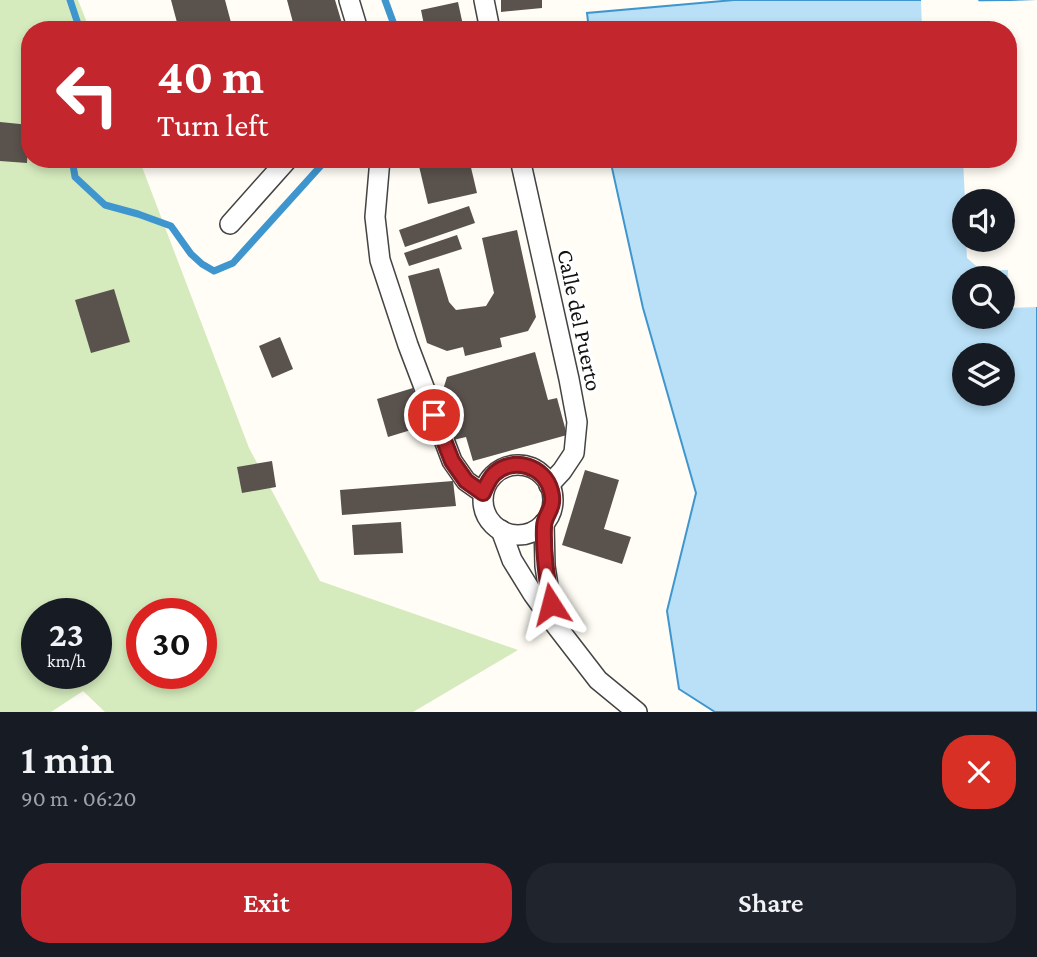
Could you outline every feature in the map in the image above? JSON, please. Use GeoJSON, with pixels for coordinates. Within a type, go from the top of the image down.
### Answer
{"type":"FeatureCollection","features":[{"type":"Feature","properties":{"kind":"street"},"geometry":{"type":"LineString","coordinates":[[349,0],[355,21]]}},
{"type":"Feature","properties":{"kind":"street"},"geometry":{"type":"LineString","coordinates":[[484,0],[489,21]]}},
{"type":"Feature","properties":{"kind":"street"},"geometry":{"type":"LineString","coordinates":[[230,224],[280,168]]}},
{"type":"Feature","properties":{"kind":"street"},"geometry":{"type":"LineString","coordinates":[[379,168],[375,217],[380,260],[403,332],[452,461],[466,481],[483,493]]}},
{"type":"Feature","properties":{"kind":"street","name":"Calle del Puerto"},"geometry":{"type":"LineString","coordinates":[[522,168],[577,422],[574,453],[550,485]]}},
{"type":"Feature","properties":{"kind":"street"},"geometry":{"type":"LineString","coordinates":[[524,465],[535,469],[550,485],[552,505],[549,514],[544,523],[535,530],[512,534],[492,524],[486,514],[483,493],[494,474],[503,468],[524,465]]}},
{"type":"Feature","properties":{"kind":"street"},"geometry":{"type":"LineString","coordinates":[[544,523],[545,566],[554,623]]}},
{"type":"Feature","properties":{"kind":"street"},"geometry":{"type":"LineString","coordinates":[[501,530],[512,560],[554,623],[598,680],[637,712]]}},
{"type":"Feature","properties":{"kind":"green space"},"geometry":{"type":"Polygon","coordinates":[[[0,0],[78,0],[86,21],[21,21],[21,168],[142,168],[249,448],[320,581],[518,650],[413,712],[105,712],[83,691],[51,712],[0,712],[0,0]]]}},
{"type":"Feature","properties":{"kind":"water"},"geometry":{"type":"Polygon","coordinates":[[[734,0],[1037,0],[1037,712],[715,712],[679,689],[667,611],[696,493],[643,308],[612,168],[1017,168],[1017,21],[588,21],[587,13],[734,0]]]}},
{"type":"Feature","properties":{"kind":"pier"},"geometry":{"type":"Polygon","coordinates":[[[921,0],[1037,0],[1037,307],[1015,308],[1015,266],[976,266],[967,258],[967,252],[1015,252],[1015,189],[964,189],[963,168],[1017,168],[1017,21],[922,21],[921,0]]]}},
{"type":"Feature","properties":{"kind":"building"},"geometry":{"type":"Polygon","coordinates":[[[171,0],[225,0],[231,21],[177,21],[171,0]]]}},
{"type":"Feature","properties":{"kind":"building"},"geometry":{"type":"Polygon","coordinates":[[[287,0],[335,0],[341,21],[293,21],[287,0]]]}},
{"type":"Feature","properties":{"kind":"building"},"geometry":{"type":"Polygon","coordinates":[[[501,0],[542,0],[542,8],[501,12],[501,0]]]}},
{"type":"Feature","properties":{"kind":"building"},"geometry":{"type":"Polygon","coordinates":[[[458,2],[462,21],[423,21],[421,10],[458,2]]]}},
{"type":"Feature","properties":{"kind":"building"},"geometry":{"type":"Polygon","coordinates":[[[0,122],[21,124],[21,163],[0,161],[0,122]]]}},
{"type":"Feature","properties":{"kind":"building"},"geometry":{"type":"Polygon","coordinates":[[[419,168],[471,168],[477,193],[428,204],[419,168]]]}},
{"type":"Feature","properties":{"kind":"building"},"geometry":{"type":"Polygon","coordinates":[[[469,206],[475,223],[405,247],[399,230],[469,206]]]}},
{"type":"Feature","properties":{"kind":"building"},"geometry":{"type":"Polygon","coordinates":[[[517,230],[536,317],[528,331],[500,338],[502,347],[465,356],[463,347],[447,351],[427,343],[408,276],[439,268],[449,302],[456,310],[486,306],[494,293],[482,238],[517,230]]]}},
{"type":"Feature","properties":{"kind":"building"},"geometry":{"type":"Polygon","coordinates":[[[457,235],[462,249],[409,266],[404,253],[457,235]]]}},
{"type":"Feature","properties":{"kind":"building"},"geometry":{"type":"Polygon","coordinates":[[[114,289],[130,342],[91,353],[75,300],[114,289]]]}},
{"type":"Feature","properties":{"kind":"building"},"geometry":{"type":"Polygon","coordinates":[[[280,337],[293,369],[272,378],[259,346],[280,337]]]}},
{"type":"Feature","properties":{"kind":"building"},"geometry":{"type":"Polygon","coordinates":[[[535,352],[548,400],[557,398],[567,435],[473,461],[466,437],[453,440],[441,396],[447,377],[535,352]]]}},
{"type":"Feature","properties":{"kind":"building"},"geometry":{"type":"Polygon","coordinates":[[[413,388],[424,426],[388,437],[377,399],[413,388]]]}},
{"type":"Feature","properties":{"kind":"building"},"geometry":{"type":"Polygon","coordinates":[[[272,461],[276,487],[242,493],[237,467],[272,461]]]}},
{"type":"Feature","properties":{"kind":"building"},"geometry":{"type":"Polygon","coordinates":[[[585,470],[619,480],[604,529],[631,537],[622,564],[562,545],[585,470]]]}},
{"type":"Feature","properties":{"kind":"building"},"geometry":{"type":"Polygon","coordinates":[[[453,481],[456,506],[342,515],[340,490],[453,481]]]}},
{"type":"Feature","properties":{"kind":"building"},"geometry":{"type":"Polygon","coordinates":[[[401,522],[403,553],[354,555],[352,525],[401,522]]]}},
{"type":"Feature","properties":{"kind":"waterway"},"geometry":{"type":"LineString","coordinates":[[70,0],[77,21]]}},
{"type":"Feature","properties":{"kind":"waterway"},"geometry":{"type":"LineString","coordinates":[[385,0],[393,21]]}},
{"type":"Feature","properties":{"kind":"waterway"},"geometry":{"type":"LineString","coordinates":[[74,168],[75,177],[105,205],[171,226],[191,254],[214,271],[233,263],[319,168]]}},
{"type":"Feature","properties":{"kind":"route"},"geometry":{"type":"LineString","coordinates":[[434,415],[452,461],[466,481],[483,493],[494,474],[513,465],[535,469],[550,485],[552,505],[544,523],[545,566],[551,604]]}}]}
